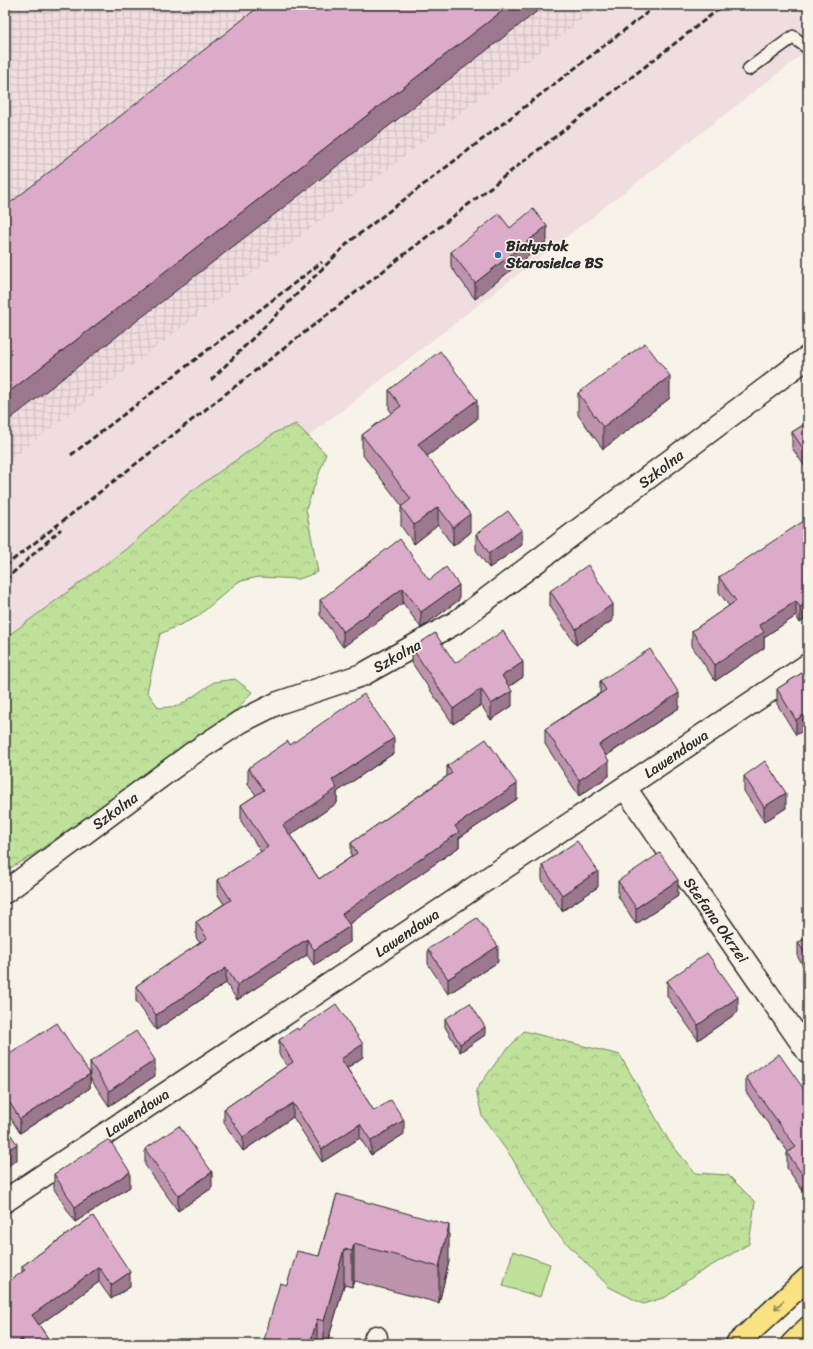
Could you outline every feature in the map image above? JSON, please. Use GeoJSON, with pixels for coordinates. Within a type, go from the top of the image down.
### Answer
{"type":"FeatureCollection","features":[{"type":"Feature","properties":{"kind":"main road"},"geometry":{"type":"LineString","coordinates":[[736,1344],[808,1278]]}},
{"type":"Feature","properties":{"kind":"main road"},"geometry":{"type":"LineString","coordinates":[[792,1344],[808,1328]]}},
{"type":"Feature","properties":{"kind":"street","name":"Szkolna"},"geometry":{"type":"LineString","coordinates":[[5,892],[190,755],[240,722],[278,703],[362,675],[455,623],[808,357]]}},
{"type":"Feature","properties":{"kind":"street","name":"Lawendowa"},"geometry":{"type":"LineString","coordinates":[[5,1201],[808,665]]}},
{"type":"Feature","properties":{"kind":"street","name":"Stefana Okrzei"},"geometry":{"type":"LineString","coordinates":[[624,788],[808,1052]]}},
{"type":"Feature","properties":{"kind":"lane"},"geometry":{"type":"LineString","coordinates":[[749,70],[793,37],[808,48]]}},
{"type":"Feature","properties":{"kind":"shaded area"},"geometry":{"type":"Polygon","coordinates":[[[5,5],[601,5],[5,464],[5,5]]]}},
{"type":"Feature","properties":{"kind":"shaded area"},"geometry":{"type":"Polygon","coordinates":[[[601,5],[808,5],[808,50],[147,561],[5,679],[5,464],[601,5]]]}},
{"type":"Feature","properties":{"kind":"green space"},"geometry":{"type":"Polygon","coordinates":[[[296,424],[326,454],[306,509],[318,572],[299,579],[258,577],[238,582],[197,617],[160,634],[147,692],[159,708],[179,706],[214,682],[235,679],[252,692],[229,719],[28,858],[5,871],[5,638],[126,549],[189,493],[276,432],[296,424]]]}},
{"type":"Feature","properties":{"kind":"green space"},"geometry":{"type":"Polygon","coordinates":[[[524,1031],[620,1055],[669,1141],[695,1173],[728,1175],[755,1202],[749,1244],[695,1275],[666,1297],[643,1304],[609,1287],[552,1228],[512,1158],[482,1116],[476,1090],[500,1057],[524,1031]]]}},
{"type":"Feature","properties":{"kind":"green space"},"geometry":{"type":"Polygon","coordinates":[[[513,1251],[550,1264],[540,1297],[503,1286],[513,1251]]]}},
{"type":"Feature","properties":{"kind":"building"},"geometry":{"type":"Polygon","coordinates":[[[261,5],[510,5],[5,395],[5,207],[261,5]]]}},
{"type":"Feature","properties":{"kind":"building"},"geometry":{"type":"Polygon","coordinates":[[[533,209],[547,226],[475,283],[451,252],[499,214],[510,228],[533,209]]]}},
{"type":"Feature","properties":{"kind":"building"},"geometry":{"type":"Polygon","coordinates":[[[645,343],[670,376],[603,427],[578,393],[645,343]]]}},
{"type":"Feature","properties":{"kind":"building"},"geometry":{"type":"Polygon","coordinates":[[[440,351],[477,400],[418,444],[470,514],[453,527],[438,507],[414,525],[401,507],[411,499],[362,435],[401,406],[389,390],[440,351]]]}},
{"type":"Feature","properties":{"kind":"building"},"geometry":{"type":"Polygon","coordinates":[[[808,422],[808,456],[792,432],[808,422]]]}},
{"type":"Feature","properties":{"kind":"building"},"geometry":{"type":"Polygon","coordinates":[[[508,511],[522,530],[489,553],[476,534],[508,511]]]}},
{"type":"Feature","properties":{"kind":"building"},"geometry":{"type":"Polygon","coordinates":[[[802,522],[808,532],[808,602],[800,607],[796,601],[759,625],[764,632],[715,665],[692,631],[736,601],[719,577],[802,522]]]}},
{"type":"Feature","properties":{"kind":"building"},"geometry":{"type":"Polygon","coordinates":[[[400,539],[429,580],[446,567],[459,585],[421,612],[403,588],[343,632],[320,600],[400,539]]]}},
{"type":"Feature","properties":{"kind":"building"},"geometry":{"type":"Polygon","coordinates":[[[588,565],[613,604],[576,629],[550,591],[588,565]]]}},
{"type":"Feature","properties":{"kind":"building"},"geometry":{"type":"Polygon","coordinates":[[[503,631],[523,662],[502,676],[512,691],[491,704],[481,689],[453,709],[412,648],[435,633],[455,663],[503,631]]]}},
{"type":"Feature","properties":{"kind":"building"},"geometry":{"type":"Polygon","coordinates":[[[650,649],[679,693],[599,745],[609,761],[579,780],[545,729],[606,690],[600,681],[650,649]]]}},
{"type":"Feature","properties":{"kind":"building"},"geometry":{"type":"Polygon","coordinates":[[[808,669],[808,712],[796,720],[777,689],[808,669]]]}},
{"type":"Feature","properties":{"kind":"building"},"geometry":{"type":"Polygon","coordinates":[[[364,694],[394,738],[332,780],[337,788],[283,825],[319,879],[357,853],[351,843],[452,773],[447,766],[486,739],[517,784],[455,826],[459,832],[342,914],[350,926],[314,950],[307,939],[237,985],[226,968],[156,1015],[136,986],[207,938],[196,922],[231,900],[218,880],[268,847],[241,805],[264,790],[248,768],[288,741],[290,745],[364,694]]]}},
{"type":"Feature","properties":{"kind":"building"},"geometry":{"type":"Polygon","coordinates":[[[765,761],[786,793],[764,807],[744,776],[765,761]]]}},
{"type":"Feature","properties":{"kind":"building"},"geometry":{"type":"Polygon","coordinates":[[[577,841],[598,871],[562,895],[542,865],[577,841]]]}},
{"type":"Feature","properties":{"kind":"building"},"geometry":{"type":"Polygon","coordinates":[[[660,853],[678,880],[636,908],[618,881],[660,853]]]}},
{"type":"Feature","properties":{"kind":"building"},"geometry":{"type":"Polygon","coordinates":[[[477,918],[498,946],[448,979],[428,949],[477,918]]]}},
{"type":"Feature","properties":{"kind":"building"},"geometry":{"type":"Polygon","coordinates":[[[808,936],[808,957],[798,943],[808,936]]]}},
{"type":"Feature","properties":{"kind":"building"},"geometry":{"type":"Polygon","coordinates":[[[707,953],[738,997],[698,1025],[667,981],[707,953]]]}},
{"type":"Feature","properties":{"kind":"building"},"geometry":{"type":"Polygon","coordinates":[[[470,1003],[485,1027],[460,1044],[445,1019],[470,1003]]]}},
{"type":"Feature","properties":{"kind":"building"},"geometry":{"type":"Polygon","coordinates":[[[336,1004],[363,1044],[341,1059],[374,1111],[391,1100],[404,1120],[371,1141],[360,1124],[322,1149],[293,1103],[243,1137],[224,1109],[293,1062],[279,1040],[297,1028],[298,1030],[336,1004]]]}},
{"type":"Feature","properties":{"kind":"building"},"geometry":{"type":"Polygon","coordinates":[[[57,1023],[90,1074],[20,1119],[5,1095],[5,1057],[57,1023]]]}},
{"type":"Feature","properties":{"kind":"building"},"geometry":{"type":"Polygon","coordinates":[[[136,1031],[155,1060],[109,1091],[90,1062],[136,1031]]]}},
{"type":"Feature","properties":{"kind":"building"},"geometry":{"type":"Polygon","coordinates":[[[779,1054],[808,1095],[808,1176],[805,1178],[787,1153],[796,1147],[746,1077],[779,1054]]]}},
{"type":"Feature","properties":{"kind":"building"},"geometry":{"type":"Polygon","coordinates":[[[5,1126],[17,1144],[5,1152],[5,1126]]]}},
{"type":"Feature","properties":{"kind":"building"},"geometry":{"type":"Polygon","coordinates":[[[179,1126],[212,1172],[178,1196],[145,1149],[179,1126]]]}},
{"type":"Feature","properties":{"kind":"building"},"geometry":{"type":"Polygon","coordinates":[[[109,1139],[130,1172],[75,1207],[54,1174],[109,1139]]]}},
{"type":"Feature","properties":{"kind":"building"},"geometry":{"type":"Polygon","coordinates":[[[337,1194],[449,1225],[439,1267],[354,1244],[352,1251],[344,1249],[324,1321],[317,1319],[310,1344],[263,1344],[280,1283],[287,1285],[297,1251],[319,1256],[337,1194]]]}},
{"type":"Feature","properties":{"kind":"building"},"geometry":{"type":"Polygon","coordinates":[[[93,1216],[130,1272],[111,1285],[99,1267],[32,1315],[52,1344],[25,1344],[22,1339],[15,1344],[5,1344],[5,1284],[25,1270],[22,1266],[93,1216]]]}},
{"type":"Feature","properties":{"kind":"railway"},"geometry":{"type":"LineString","coordinates":[[211,380],[349,242],[657,5]]}},
{"type":"Feature","properties":{"kind":"railway"},"geometry":{"type":"LineString","coordinates":[[5,566],[724,5]]}},
{"type":"Feature","properties":{"kind":"railway"},"geometry":{"type":"LineString","coordinates":[[71,455],[322,262]]}},
{"type":"Feature","properties":{"kind":"railway"},"geometry":{"type":"LineString","coordinates":[[5,580],[61,529]]}},
{"type":"Feature","properties":{"kind":"place","name":"Białystok Starosielce BS"},"geometry":{"type":"Point","coordinates":[498,255]}}]}
